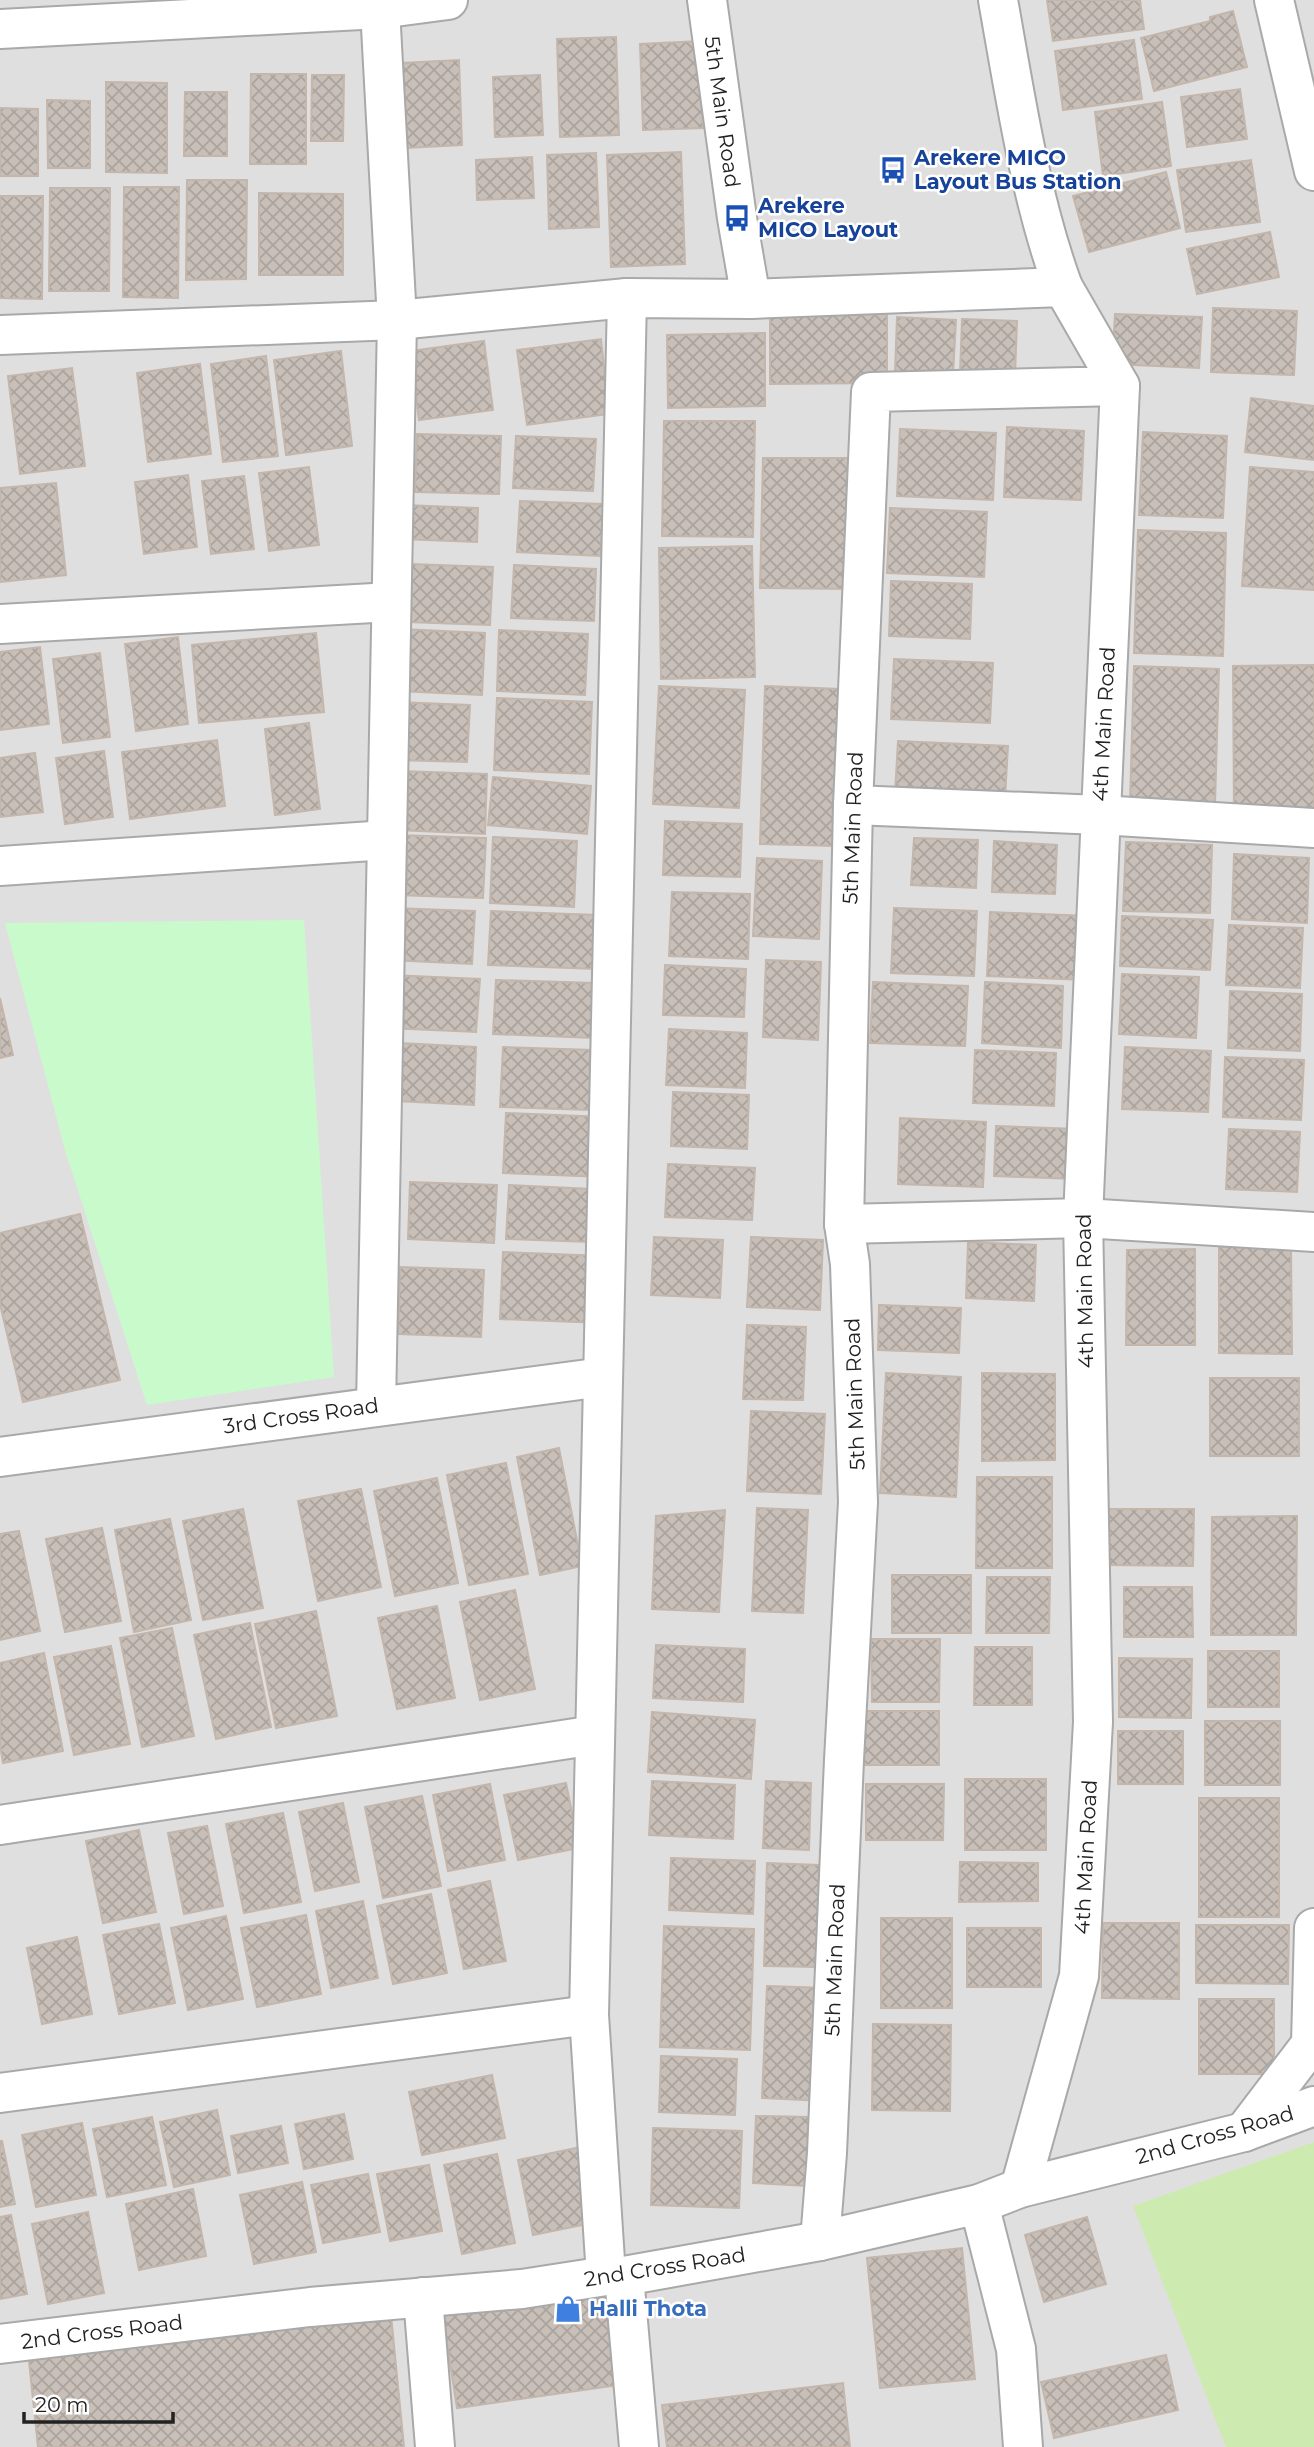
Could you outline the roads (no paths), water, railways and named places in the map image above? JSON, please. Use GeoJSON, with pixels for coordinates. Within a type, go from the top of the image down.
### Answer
{"type":"FeatureCollection","features":[{"type":"Feature","properties":{"kind":"street"},"geometry":{"type":"LineString","coordinates":[[2,19],[380,9],[448,0]]}},
{"type":"Feature","properties":{"kind":"street","name":"5th Main Road"},"geometry":{"type":"LineString","coordinates":[[707,0],[751,299]]}},
{"type":"Feature","properties":{"kind":"street"},"geometry":{"type":"LineString","coordinates":[[998,0],[1016,101],[1046,235],[1063,287],[1120,386]]}},
{"type":"Feature","properties":{"kind":"street"},"geometry":{"type":"LineString","coordinates":[[1274,0],[1314,171]]}},
{"type":"Feature","properties":{"kind":"street"},"geometry":{"type":"LineString","coordinates":[[376,1406],[397,320],[380,9]]}},
{"type":"Feature","properties":{"kind":"street"},"geometry":{"type":"LineString","coordinates":[[0,335],[397,320],[628,298],[751,299],[1063,287]]}},
{"type":"Feature","properties":{"kind":"street"},"geometry":{"type":"LineString","coordinates":[[628,298],[589,2015],[615,2276],[639,2447]]}},
{"type":"Feature","properties":{"kind":"street","name":"5th Main Road"},"geometry":{"type":"LineString","coordinates":[[820,2241],[828,2153],[844,1760],[858,1502],[850,1264],[844,1224],[853,805],[871,391],[1120,386]]}},
{"type":"Feature","properties":{"kind":"street","name":"4th Main Road"},"geometry":{"type":"LineString","coordinates":[[1020,2188],[1079,1976],[1093,1722],[1083,1218],[1120,386]]}},
{"type":"Feature","properties":{"kind":"street"},"geometry":{"type":"LineString","coordinates":[[0,624],[391,602]]}},
{"type":"Feature","properties":{"kind":"street"},"geometry":{"type":"LineString","coordinates":[[853,805],[1100,814],[1314,828]]}},
{"type":"Feature","properties":{"kind":"street"},"geometry":{"type":"LineString","coordinates":[[0,866],[387,839]]}},
{"type":"Feature","properties":{"kind":"street"},"geometry":{"type":"LineString","coordinates":[[844,1224],[1083,1218],[1314,1232]]}},
{"type":"Feature","properties":{"kind":"street","name":"3rd Cross Road"},"geometry":{"type":"LineString","coordinates":[[0,1457],[603,1377]]}},
{"type":"Feature","properties":{"kind":"street"},"geometry":{"type":"LineString","coordinates":[[0,1825],[595,1735]]}},
{"type":"Feature","properties":{"kind":"street"},"geometry":{"type":"LineString","coordinates":[[1244,2132],[1311,2044],[1314,1928]]}},
{"type":"Feature","properties":{"kind":"street"},"geometry":{"type":"LineString","coordinates":[[0,2092],[589,2015]]}},
{"type":"Feature","properties":{"kind":"street","name":"2nd Cross Road"},"geometry":{"type":"LineString","coordinates":[[0,2344],[310,2307],[522,2289],[820,2241],[979,2204],[1020,2188],[1244,2132],[1314,2106]]}},
{"type":"Feature","properties":{"kind":"street"},"geometry":{"type":"LineString","coordinates":[[979,2204],[1016,2348],[1023,2447]]}},
{"type":"Feature","properties":{"kind":"street"},"geometry":{"type":"LineString","coordinates":[[423,2297],[435,2447]]}},
{"type":"Feature","properties":{"kind":"place","name":"Arekere MICO Layout Bus Station"},"geometry":{"type":"Point","coordinates":[893,170]}},
{"type":"Feature","properties":{"kind":"place","name":"Arekere MICO Layout"},"geometry":{"type":"Point","coordinates":[737,218]}},
{"type":"Feature","properties":{"kind":"place","name":"Halli Thota"},"geometry":{"type":"Point","coordinates":[568,2309]}}]}
